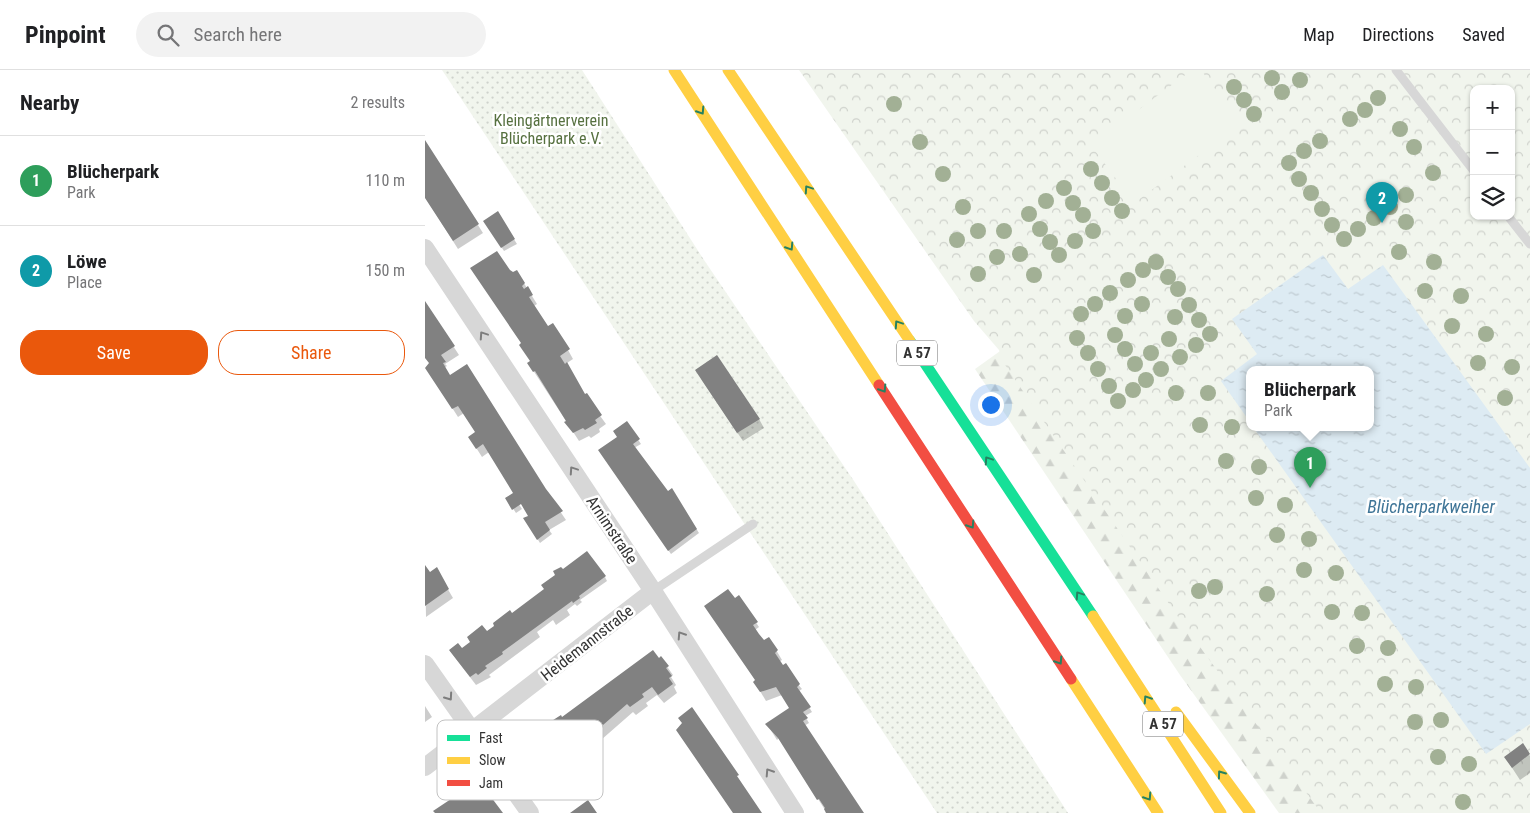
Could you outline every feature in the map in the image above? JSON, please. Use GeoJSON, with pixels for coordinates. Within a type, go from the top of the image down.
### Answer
{"type":"FeatureCollection","features":[{"type":"Feature","properties":{"kind":"highway"},"geometry":{"type":"LineString","coordinates":[[674,70],[1158,813]]}},
{"type":"Feature","properties":{"kind":"highway","name":"A 57"},"geometry":{"type":"LineString","coordinates":[[728,70],[1106,635],[1221,813]]}},
{"type":"Feature","properties":{"kind":"highway"},"geometry":{"type":"LineString","coordinates":[[1106,635],[1139,665]]}},
{"type":"Feature","properties":{"kind":"highway"},"geometry":{"type":"LineString","coordinates":[[1169,703],[1250,813]]}},
{"type":"Feature","properties":{"kind":"street","name":"Arnimstraße"},"geometry":{"type":"LineString","coordinates":[[425,248],[653,591],[795,813]]}},
{"type":"Feature","properties":{"kind":"street","name":"Heidemannstraße"},"geometry":{"type":"LineString","coordinates":[[486,720],[653,591]]}},
{"type":"Feature","properties":{"kind":"street"},"geometry":{"type":"LineString","coordinates":[[425,664],[464,720]]}},
{"type":"Feature","properties":{"kind":"street","name":"Heidemannstraße"},"geometry":{"type":"LineString","coordinates":[[425,767],[437,758]]}},
{"type":"Feature","properties":{"kind":"street"},"geometry":{"type":"LineString","coordinates":[[521,800],[530,813]]}},
{"type":"Feature","properties":{"kind":"lane"},"geometry":{"type":"LineString","coordinates":[[1396,70],[1470,166]]}},
{"type":"Feature","properties":{"kind":"lane"},"geometry":{"type":"LineString","coordinates":[[1511,220],[1530,244]]}},
{"type":"Feature","properties":{"kind":"lane","name":"Heidemannstraße"},"geometry":{"type":"LineString","coordinates":[[653,591],[753,524]]}},
{"type":"Feature","properties":{"kind":"green space","name":"Kleingärtnerverein Blücherpark e.V."},"geometry":{"type":"Polygon","coordinates":[[[442,70],[582,70],[704,260],[854,481],[1068,813],[937,813],[442,70]]]}},
{"type":"Feature","properties":{"kind":"green space"},"geometry":{"type":"Polygon","coordinates":[[[799,70],[1530,70],[1530,813],[1321,813],[1176,614],[1003,362],[999,350],[974,321],[799,70]]]}},
{"type":"Feature","properties":{"kind":"green space"},"geometry":{"type":"Polygon","coordinates":[[[1192,70],[1201,70],[1241,124],[1134,203],[1091,145],[1192,70]]]}},
{"type":"Feature","properties":{"kind":"green space"},"geometry":{"type":"Polygon","coordinates":[[[1024,334],[1347,813],[1279,813],[1180,675],[975,369],[1024,334]]]}},
{"type":"Feature","properties":{"kind":"water","name":"Blücherparkweiher"},"geometry":{"type":"Polygon","coordinates":[[[1323,255],[1348,289],[1383,265],[1530,468],[1530,724],[1486,754],[1256,431],[1374,431],[1374,366],[1246,366],[1246,416],[1221,381],[1257,354],[1232,319],[1323,255]]]}},
{"type":"Feature","properties":{"kind":"building"},"geometry":{"type":"Polygon","coordinates":[[[425,140],[479,224],[453,241],[425,198],[425,140]]]}},
{"type":"Feature","properties":{"kind":"building"},"geometry":{"type":"Polygon","coordinates":[[[498,211],[515,239],[501,248],[483,221],[498,211]]]}},
{"type":"Feature","properties":{"kind":"building"},"geometry":{"type":"Polygon","coordinates":[[[497,251],[510,270],[513,272],[517,270],[525,283],[522,286],[524,289],[528,286],[533,295],[529,297],[548,326],[553,323],[570,349],[560,356],[565,364],[567,362],[585,394],[587,393],[602,415],[595,420],[597,423],[585,430],[583,428],[573,433],[564,422],[566,421],[535,371],[533,372],[527,363],[530,361],[519,345],[521,343],[470,268],[497,251]]]}},
{"type":"Feature","properties":{"kind":"building"},"geometry":{"type":"Polygon","coordinates":[[[425,301],[455,346],[441,355],[446,362],[443,363],[450,375],[467,364],[546,489],[563,511],[545,522],[550,530],[537,540],[523,518],[528,516],[521,504],[512,510],[505,498],[513,493],[483,444],[476,449],[468,437],[475,432],[458,406],[452,409],[425,368],[429,363],[425,358],[425,301]]]}},
{"type":"Feature","properties":{"kind":"building"},"geometry":{"type":"Polygon","coordinates":[[[717,355],[760,419],[737,433],[695,370],[717,355]]]}},
{"type":"Feature","properties":{"kind":"building"},"geometry":{"type":"Polygon","coordinates":[[[627,421],[640,439],[633,444],[668,491],[672,488],[697,529],[668,551],[598,450],[617,437],[613,431],[627,421]]]}},
{"type":"Feature","properties":{"kind":"building"},"geometry":{"type":"Polygon","coordinates":[[[587,551],[606,576],[579,596],[580,598],[573,603],[572,601],[502,652],[503,654],[485,666],[487,668],[478,675],[476,673],[470,677],[449,650],[458,643],[462,648],[470,642],[467,637],[482,625],[487,631],[494,626],[493,623],[510,610],[512,613],[544,589],[541,585],[555,575],[553,571],[561,567],[563,569],[587,551]]]}},
{"type":"Feature","properties":{"kind":"building"},"geometry":{"type":"Polygon","coordinates":[[[425,565],[430,572],[437,567],[449,589],[425,606],[425,565]]]}},
{"type":"Feature","properties":{"kind":"building"},"geometry":{"type":"Polygon","coordinates":[[[728,589],[735,598],[739,595],[758,622],[753,625],[759,634],[764,640],[769,637],[778,650],[775,653],[783,665],[786,663],[800,684],[797,687],[811,707],[803,712],[808,718],[803,721],[864,813],[826,813],[825,808],[819,799],[817,800],[778,738],[765,724],[789,708],[776,687],[760,692],[753,682],[755,680],[704,606],[728,589]]]}},
{"type":"Feature","properties":{"kind":"building"},"geometry":{"type":"Polygon","coordinates":[[[653,650],[669,666],[666,668],[672,676],[669,678],[673,684],[658,695],[652,687],[642,694],[644,697],[630,707],[627,704],[603,725],[603,720],[553,720],[561,715],[562,717],[653,650]]]}},
{"type":"Feature","properties":{"kind":"building"},"geometry":{"type":"Polygon","coordinates":[[[692,707],[739,775],[737,776],[762,813],[733,813],[676,730],[682,723],[678,718],[692,707]]]}},
{"type":"Feature","properties":{"kind":"building"},"geometry":{"type":"Polygon","coordinates":[[[1523,743],[1530,754],[1512,768],[1504,757],[1523,743]]]}},
{"type":"Feature","properties":{"kind":"building"},"geometry":{"type":"Polygon","coordinates":[[[450,800],[493,800],[503,813],[435,813],[433,811],[450,800]]]}},
{"type":"Feature","properties":{"kind":"building"},"geometry":{"type":"Polygon","coordinates":[[[588,800],[597,813],[570,813],[588,800]]]}},
{"type":"Feature","properties":{"kind":"traffic: fast"},"geometry":{"type":"LineString","coordinates":[[910,341],[1093,616]]}},
{"type":"Feature","properties":{"kind":"traffic: slow"},"geometry":{"type":"LineString","coordinates":[[674,70],[879,385]]}},
{"type":"Feature","properties":{"kind":"traffic: slow"},"geometry":{"type":"LineString","coordinates":[[728,70],[910,341]]}},
{"type":"Feature","properties":{"kind":"traffic: slow"},"geometry":{"type":"LineString","coordinates":[[1093,616],[1221,813]]}},
{"type":"Feature","properties":{"kind":"traffic: slow"},"geometry":{"type":"LineString","coordinates":[[1071,679],[1158,813]]}},
{"type":"Feature","properties":{"kind":"traffic: slow"},"geometry":{"type":"LineString","coordinates":[[1176,712],[1250,813]]}},
{"type":"Feature","properties":{"kind":"traffic: jam"},"geometry":{"type":"LineString","coordinates":[[879,385],[1071,679]]}},
{"type":"Feature","properties":{"kind":"place","name":"Löwe"},"geometry":{"type":"Point","coordinates":[1382,223]}},
{"type":"Feature","properties":{"kind":"place","name":"Blücherpark"},"geometry":{"type":"Point","coordinates":[1310,488]}}]}
